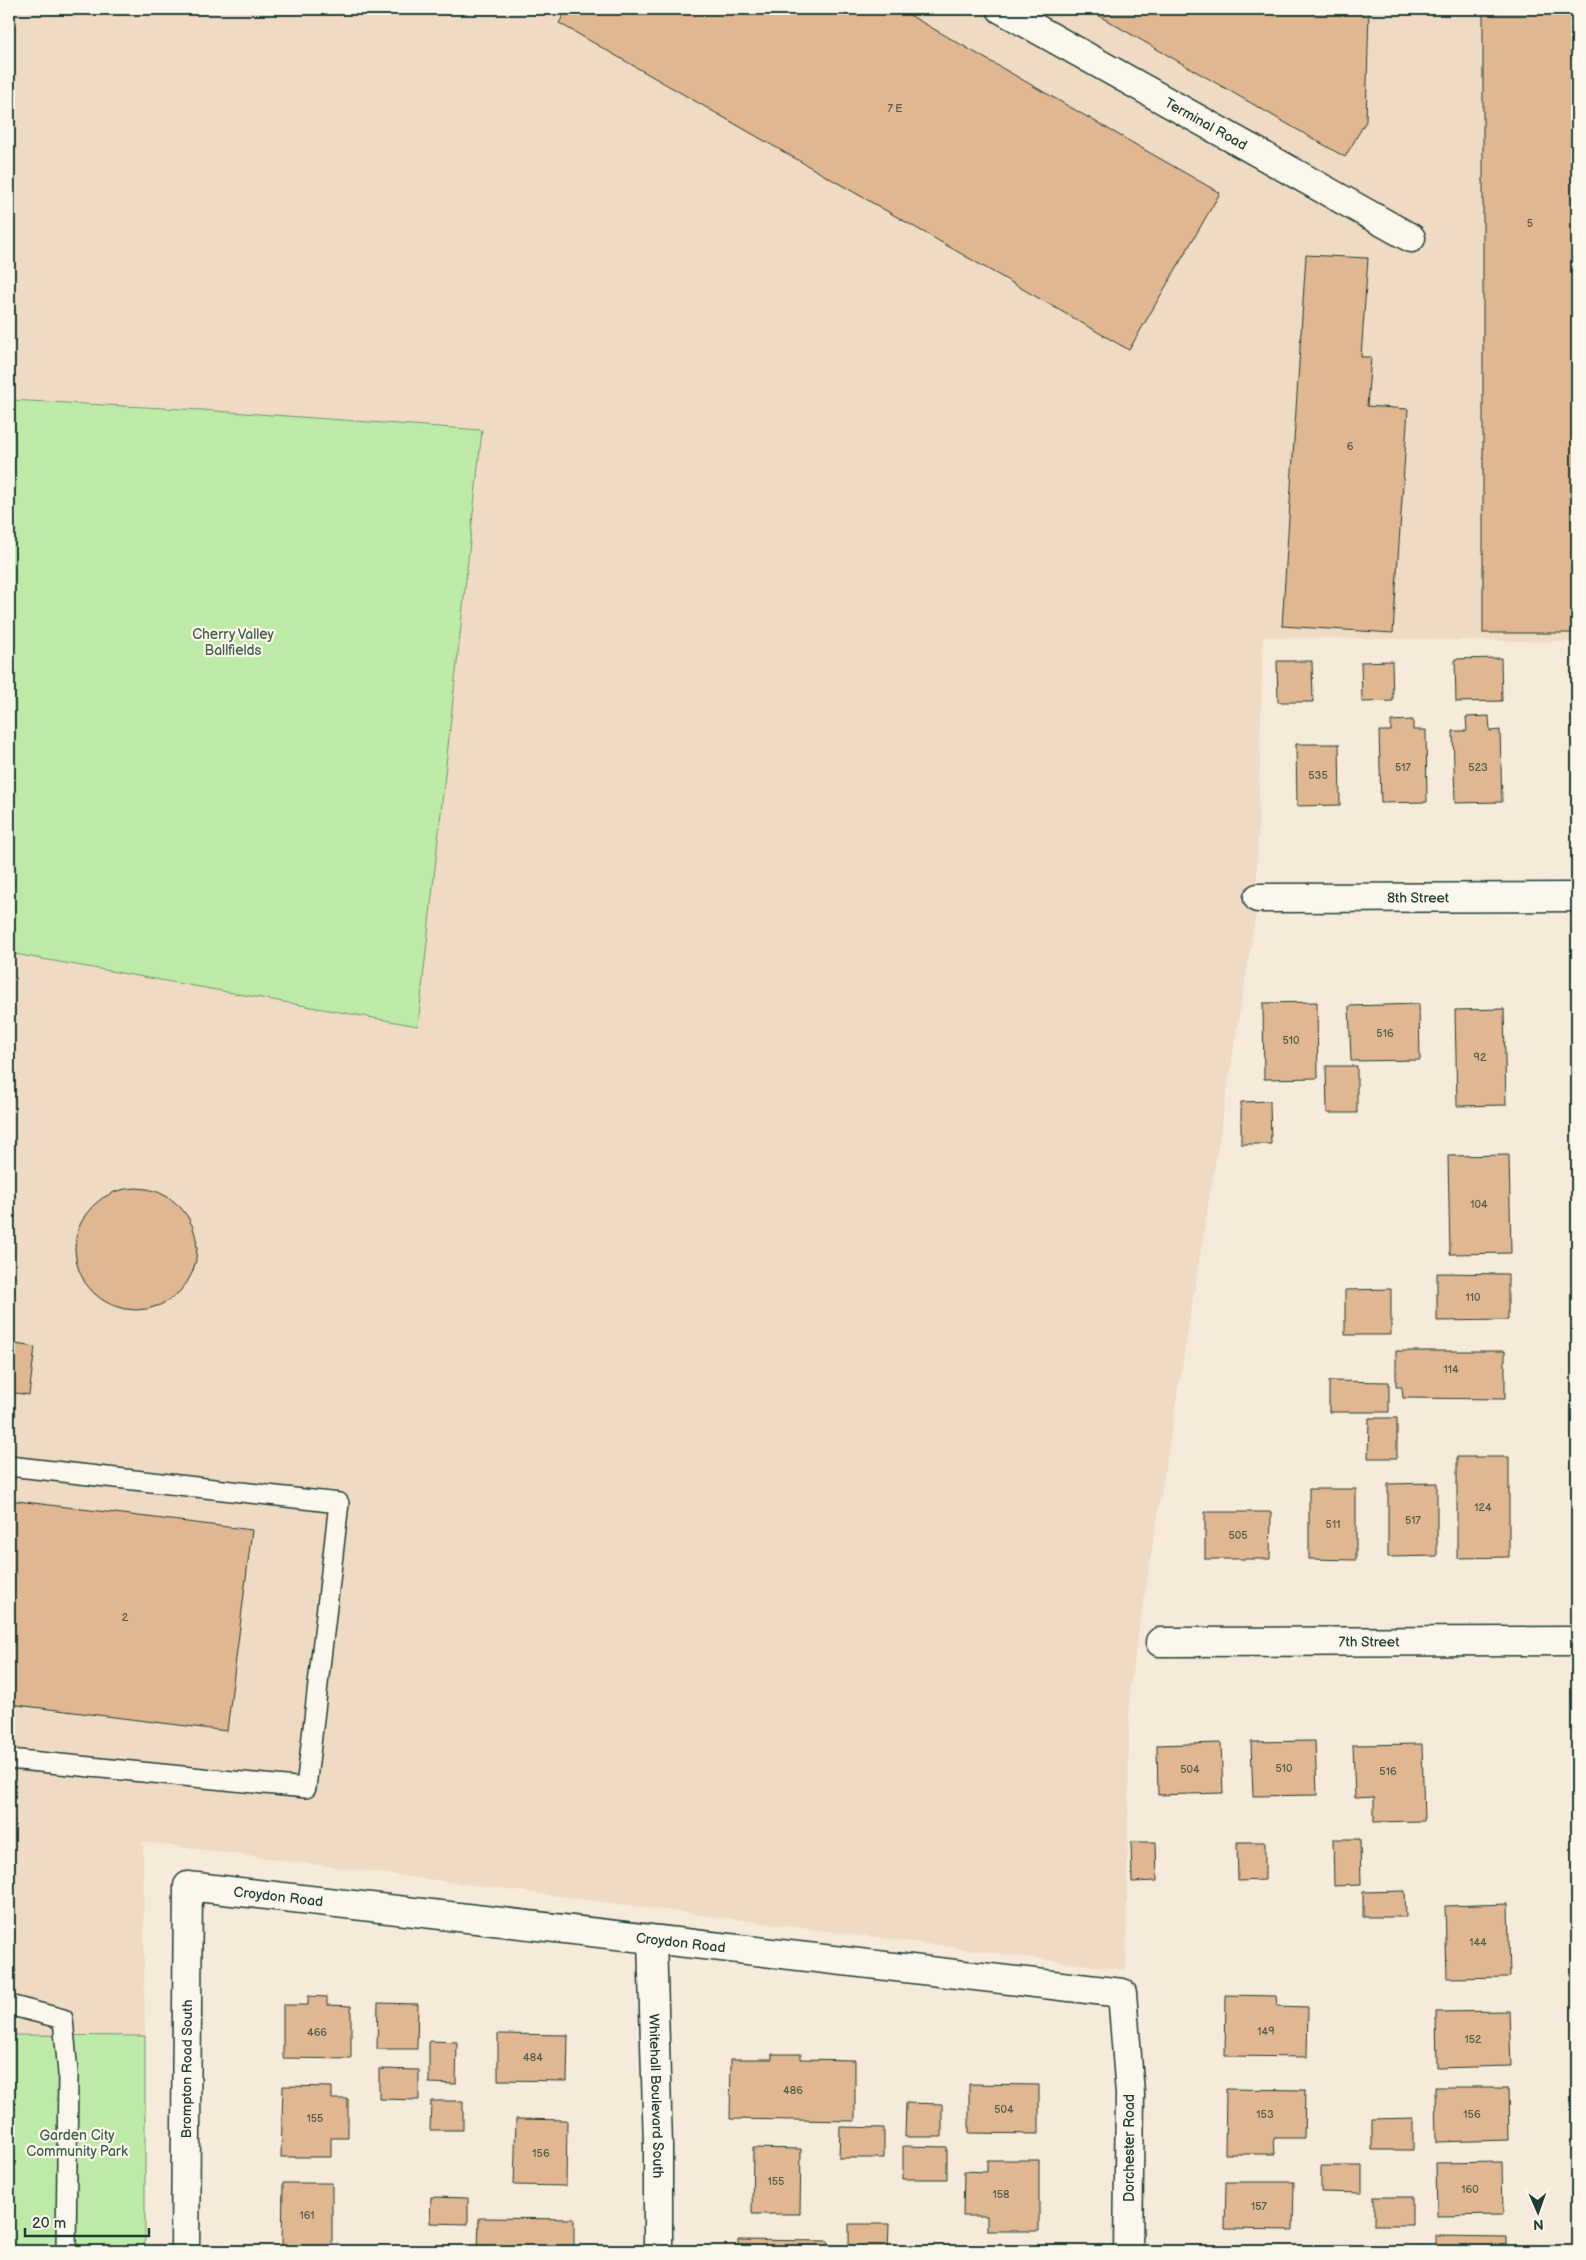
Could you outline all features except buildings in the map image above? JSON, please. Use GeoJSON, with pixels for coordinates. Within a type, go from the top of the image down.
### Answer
{"type":"FeatureCollection","features":[{"type":"Feature","properties":{"kind":"street","name":"Terminal Road"},"geometry":{"type":"LineString","coordinates":[[1001,9],[1411,238]]}},
{"type":"Feature","properties":{"kind":"street","name":"8th Street"},"geometry":{"type":"LineString","coordinates":[[1258,898],[1577,897]]}},
{"type":"Feature","properties":{"kind":"street","name":"7th Street"},"geometry":{"type":"LineString","coordinates":[[1160,1642],[1577,1641]]}},
{"type":"Feature","properties":{"kind":"street","name":"Croydon Road"},"geometry":{"type":"LineString","coordinates":[[188,1886],[1122,1992],[1126,2045]]}},
{"type":"Feature","properties":{"kind":"street","name":"Brompton Road South"},"geometry":{"type":"LineString","coordinates":[[185,2251],[188,1886]]}},
{"type":"Feature","properties":{"kind":"street","name":"Whitehall Boulevard South"},"geometry":{"type":"LineString","coordinates":[[652,1940],[658,2146],[658,2251]]}},
{"type":"Feature","properties":{"kind":"street","name":"Dorchester Road"},"geometry":{"type":"LineString","coordinates":[[1126,2045],[1130,2094],[1128,2251]]}},
{"type":"Feature","properties":{"kind":"lane"},"geometry":{"type":"LineString","coordinates":[[9,1466],[338,1503],[306,1788],[9,1759]]}},
{"type":"Feature","properties":{"kind":"lane"},"geometry":{"type":"LineString","coordinates":[[9,2005],[63,2019],[68,2073],[66,2251]]}},
{"type":"Feature","properties":{"kind":"shaded area"},"geometry":{"type":"Polygon","coordinates":[[[9,9],[1577,9],[1577,642],[1263,637],[1256,913],[1130,1685],[1126,1970],[143,1842],[145,2036],[9,2035],[9,953],[417,1026],[482,430],[202,410],[9,400],[9,9]]]}},
{"type":"Feature","properties":{"kind":"green space","name":"Cherry Valley Ballfields"},"geometry":{"type":"Polygon","coordinates":[[[9,400],[202,410],[482,430],[418,1026],[9,953],[9,400]]]}},
{"type":"Feature","properties":{"kind":"green space","name":"Garden City Community Park"},"geometry":{"type":"Polygon","coordinates":[[[9,2035],[145,2036],[145,2251],[9,2251],[9,2035]]]}}]}
